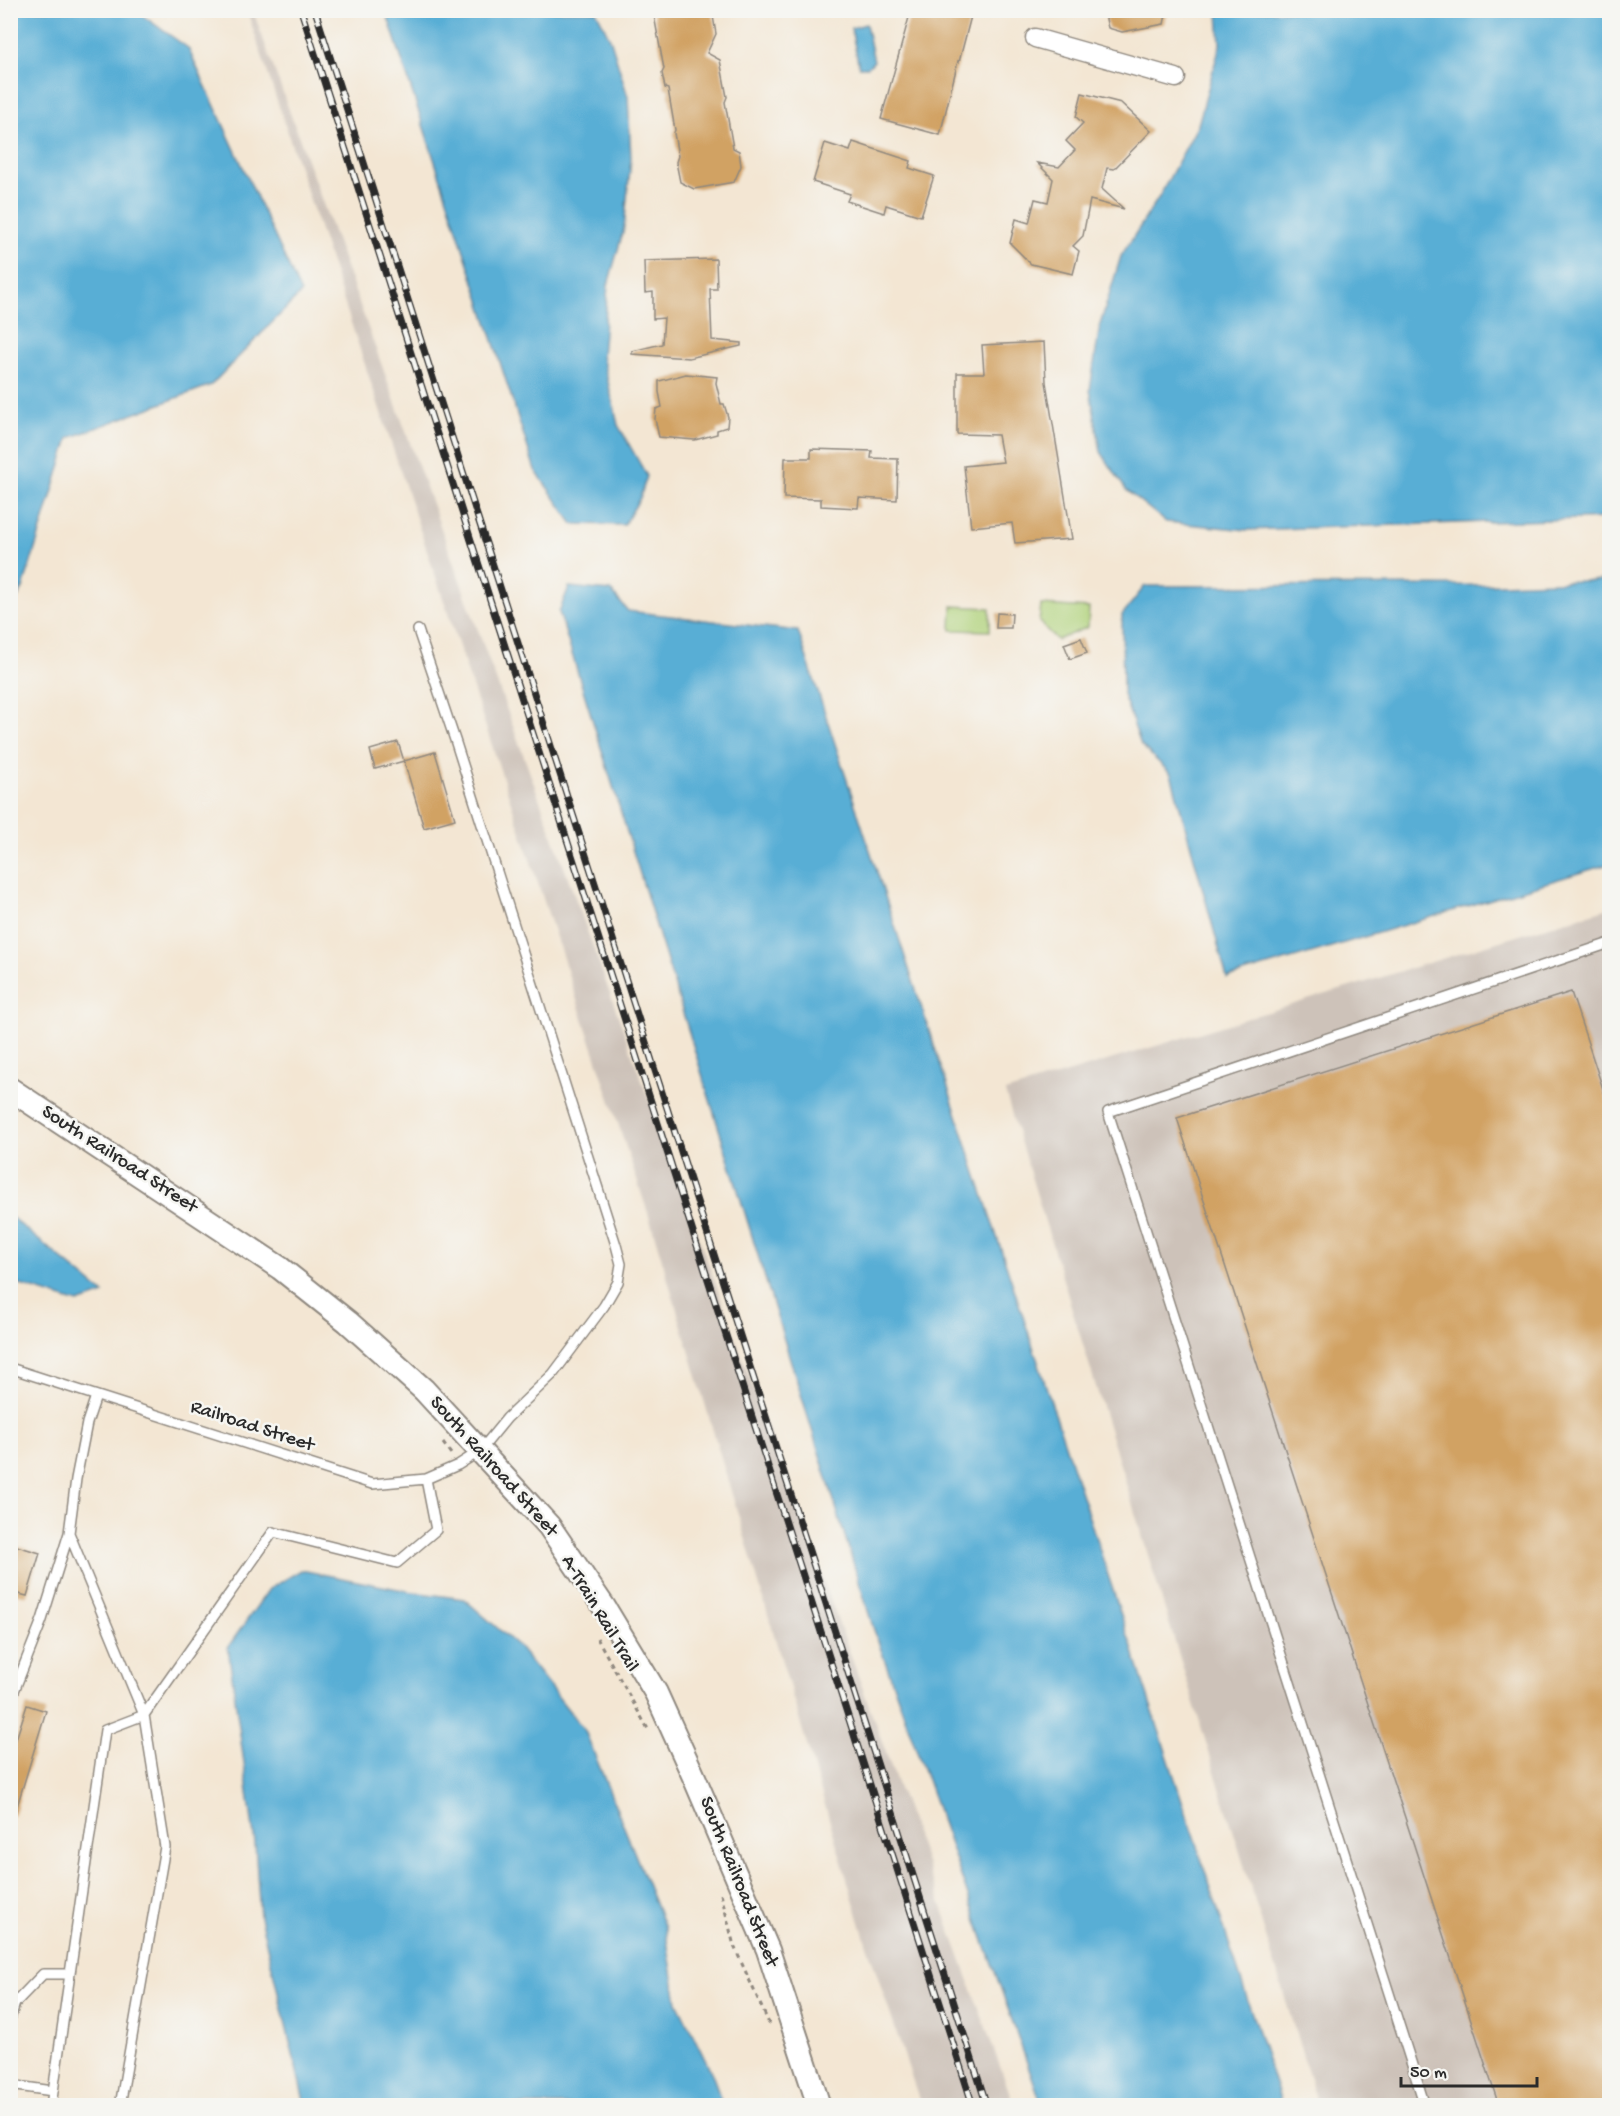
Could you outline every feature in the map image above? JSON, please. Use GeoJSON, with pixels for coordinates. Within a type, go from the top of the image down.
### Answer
{"type":"FeatureCollection","features":[{"type":"Feature","properties":{"kind":"street"},"geometry":{"type":"LineString","coordinates":[[1035,38],[1176,78]]}},
{"type":"Feature","properties":{"kind":"street","name":"South Railroad Street"},"geometry":{"type":"LineString","coordinates":[[10,1089],[280,1268],[348,1322],[424,1390],[549,1526],[604,1607],[656,1693],[768,1950],[819,2106]]}},
{"type":"Feature","properties":{"kind":"lane","name":"Railroad Street"},"geometry":{"type":"LineString","coordinates":[[10,1368],[372,1484],[426,1479],[458,1465],[480,1451],[507,1418],[553,1374],[604,1306],[618,1282],[621,1264],[418,630]]}},
{"type":"Feature","properties":{"kind":"lane"},"geometry":{"type":"LineString","coordinates":[[1425,2106],[1107,1112],[1610,943]]}},
{"type":"Feature","properties":{"kind":"lane"},"geometry":{"type":"LineString","coordinates":[[10,1701],[42,1620],[69,1533],[76,1479],[87,1423],[96,1396]]}},
{"type":"Feature","properties":{"kind":"lane"},"geometry":{"type":"LineString","coordinates":[[51,2106],[105,1730],[144,1715],[273,1532],[397,1563],[436,1530],[426,1479]]}},
{"type":"Feature","properties":{"kind":"lane"},"geometry":{"type":"LineString","coordinates":[[69,1533],[144,1715],[165,1847],[120,2106]]}},
{"type":"Feature","properties":{"kind":"lane"},"geometry":{"type":"LineString","coordinates":[[10,2019],[15,2003],[44,1974],[70,1974]]}},
{"type":"Feature","properties":{"kind":"lane"},"geometry":{"type":"LineString","coordinates":[[10,2085],[53,2091]]}},
{"type":"Feature","properties":{"kind":"path"},"geometry":{"type":"LineString","coordinates":[[440,1439],[458,1465]]}},
{"type":"Feature","properties":{"kind":"path","name":"A-Train Rail Trail"},"geometry":{"type":"LineString","coordinates":[[593,1631],[649,1731]]}},
{"type":"Feature","properties":{"kind":"path"},"geometry":{"type":"LineString","coordinates":[[718,1886],[734,1946],[772,2030]]}},
{"type":"Feature","properties":{"kind":"shaded area"},"geometry":{"type":"Polygon","coordinates":[[[247,11],[253,11],[1014,2105],[921,2105],[865,1939],[648,1213],[247,11]]]}},
{"type":"Feature","properties":{"kind":"shaded area"},"geometry":{"type":"Polygon","coordinates":[[[1609,908],[1609,2105],[1318,2105],[1005,1092],[1609,908]]]}},
{"type":"Feature","properties":{"kind":"green space"},"geometry":{"type":"Polygon","coordinates":[[[1041,605],[1089,608],[1088,627],[1057,640],[1039,622],[1041,605]]]}},
{"type":"Feature","properties":{"kind":"green space"},"geometry":{"type":"Polygon","coordinates":[[[952,606],[990,608],[990,631],[951,630],[952,606]]]}},
{"type":"Feature","properties":{"kind":"water"},"geometry":{"type":"Polygon","coordinates":[[[11,10],[136,11],[188,48],[301,293],[211,385],[69,438],[23,588],[11,609],[11,10]]]}},
{"type":"Feature","properties":{"kind":"water"},"geometry":{"type":"Polygon","coordinates":[[[386,11],[596,11],[610,38],[628,97],[631,159],[624,228],[608,285],[602,356],[618,425],[647,476],[640,498],[624,525],[573,524],[535,470],[386,11]]]}},
{"type":"Feature","properties":{"kind":"water"},"geometry":{"type":"Polygon","coordinates":[[[1218,11],[1609,11],[1609,518],[1247,530],[1166,522],[1126,490],[1101,452],[1090,390],[1100,325],[1121,256],[1159,197],[1198,125],[1220,45],[1218,11]]]}},
{"type":"Feature","properties":{"kind":"water"},"geometry":{"type":"Polygon","coordinates":[[[866,24],[874,61],[868,67],[859,67],[851,28],[866,24]]]}},
{"type":"Feature","properties":{"kind":"water"},"geometry":{"type":"Polygon","coordinates":[[[1609,580],[1609,864],[1227,978],[1171,774],[1141,745],[1123,694],[1122,615],[1145,586],[1472,585],[1609,580]]]}},
{"type":"Feature","properties":{"kind":"water"},"geometry":{"type":"Polygon","coordinates":[[[569,587],[611,591],[628,611],[798,631],[1282,2105],[1042,2105],[873,1627],[559,612],[569,587]]]}},
{"type":"Feature","properties":{"kind":"water"},"geometry":{"type":"Polygon","coordinates":[[[10,1217],[104,1294],[78,1303],[11,1282],[10,1217]]]}},
{"type":"Feature","properties":{"kind":"water"},"geometry":{"type":"Polygon","coordinates":[[[301,1570],[413,1592],[464,1599],[517,1645],[585,1731],[665,1928],[677,2002],[714,2078],[722,2105],[305,2105],[260,1917],[255,1843],[228,1647],[269,1589],[301,1570]]]}},
{"type":"Feature","properties":{"kind":"building"},"geometry":{"type":"Polygon","coordinates":[[[653,10],[712,10],[716,34],[707,53],[720,60],[733,148],[739,151],[741,166],[734,182],[694,189],[680,182],[676,162],[678,156],[675,130],[668,89],[665,88],[662,73],[664,69],[653,10]]]}},
{"type":"Feature","properties":{"kind":"building"},"geometry":{"type":"Polygon","coordinates":[[[911,10],[968,10],[966,15],[971,16],[940,135],[881,119],[911,10]]]}},
{"type":"Feature","properties":{"kind":"building"},"geometry":{"type":"Polygon","coordinates":[[[1104,10],[1167,10],[1164,24],[1122,32],[1108,28],[1104,10]]]}},
{"type":"Feature","properties":{"kind":"building"},"geometry":{"type":"Polygon","coordinates":[[[1082,93],[1121,103],[1151,131],[1114,169],[1107,168],[1102,189],[1124,209],[1090,200],[1083,236],[1073,246],[1079,251],[1073,274],[1031,264],[1010,243],[1016,219],[1029,223],[1035,199],[1048,202],[1053,179],[1037,163],[1059,167],[1075,150],[1066,141],[1083,123],[1076,117],[1082,93]]]}},
{"type":"Feature","properties":{"kind":"building"},"geometry":{"type":"Polygon","coordinates":[[[853,142],[911,161],[909,168],[934,176],[921,216],[886,205],[884,213],[847,201],[850,194],[813,182],[825,143],[850,151],[853,142]]]}},
{"type":"Feature","properties":{"kind":"building"},"geometry":{"type":"Polygon","coordinates":[[[716,259],[717,289],[710,289],[712,340],[741,343],[741,346],[689,358],[632,354],[632,351],[662,344],[664,318],[653,319],[653,292],[645,293],[644,261],[716,259]]]}},
{"type":"Feature","properties":{"kind":"building"},"geometry":{"type":"Polygon","coordinates":[[[1044,342],[1046,382],[1072,539],[1015,543],[1012,523],[971,527],[964,466],[1003,462],[998,435],[957,434],[957,373],[984,373],[982,345],[1044,342]]]}},
{"type":"Feature","properties":{"kind":"building"},"geometry":{"type":"Polygon","coordinates":[[[686,374],[717,377],[716,383],[721,404],[724,404],[728,417],[727,427],[717,430],[717,434],[695,440],[659,437],[655,419],[656,409],[662,407],[659,381],[686,374]]]}},
{"type":"Feature","properties":{"kind":"building"},"geometry":{"type":"Polygon","coordinates":[[[811,449],[872,451],[871,458],[898,459],[897,500],[859,498],[858,508],[821,506],[821,499],[784,498],[785,458],[811,458],[811,449]]]}},
{"type":"Feature","properties":{"kind":"building"},"geometry":{"type":"Polygon","coordinates":[[[997,613],[1012,614],[1011,628],[996,628],[997,613]]]}},
{"type":"Feature","properties":{"kind":"building"},"geometry":{"type":"Polygon","coordinates":[[[1081,638],[1087,653],[1070,659],[1064,644],[1081,638]]]}},
{"type":"Feature","properties":{"kind":"building"},"geometry":{"type":"Polygon","coordinates":[[[398,742],[404,761],[375,769],[370,750],[398,742]]]}},
{"type":"Feature","properties":{"kind":"building"},"geometry":{"type":"Polygon","coordinates":[[[435,752],[455,819],[424,828],[404,761],[435,752]]]}},
{"type":"Feature","properties":{"kind":"building"},"geometry":{"type":"Polygon","coordinates":[[[1571,992],[1610,1110],[1610,2106],[1499,2106],[1177,1118],[1571,992]]]}},
{"type":"Feature","properties":{"kind":"building"},"geometry":{"type":"Polygon","coordinates":[[[10,1544],[40,1553],[27,1596],[10,1592],[10,1544]]]}},
{"type":"Feature","properties":{"kind":"building"},"geometry":{"type":"Polygon","coordinates":[[[27,1705],[46,1711],[14,1816],[10,1815],[10,1758],[27,1705]]]}},
{"type":"Feature","properties":{"kind":"railway"},"geometry":{"type":"LineString","coordinates":[[301,10],[973,2106]]}},
{"type":"Feature","properties":{"kind":"railway"},"geometry":{"type":"LineString","coordinates":[[315,10],[987,2106]]}}]}
